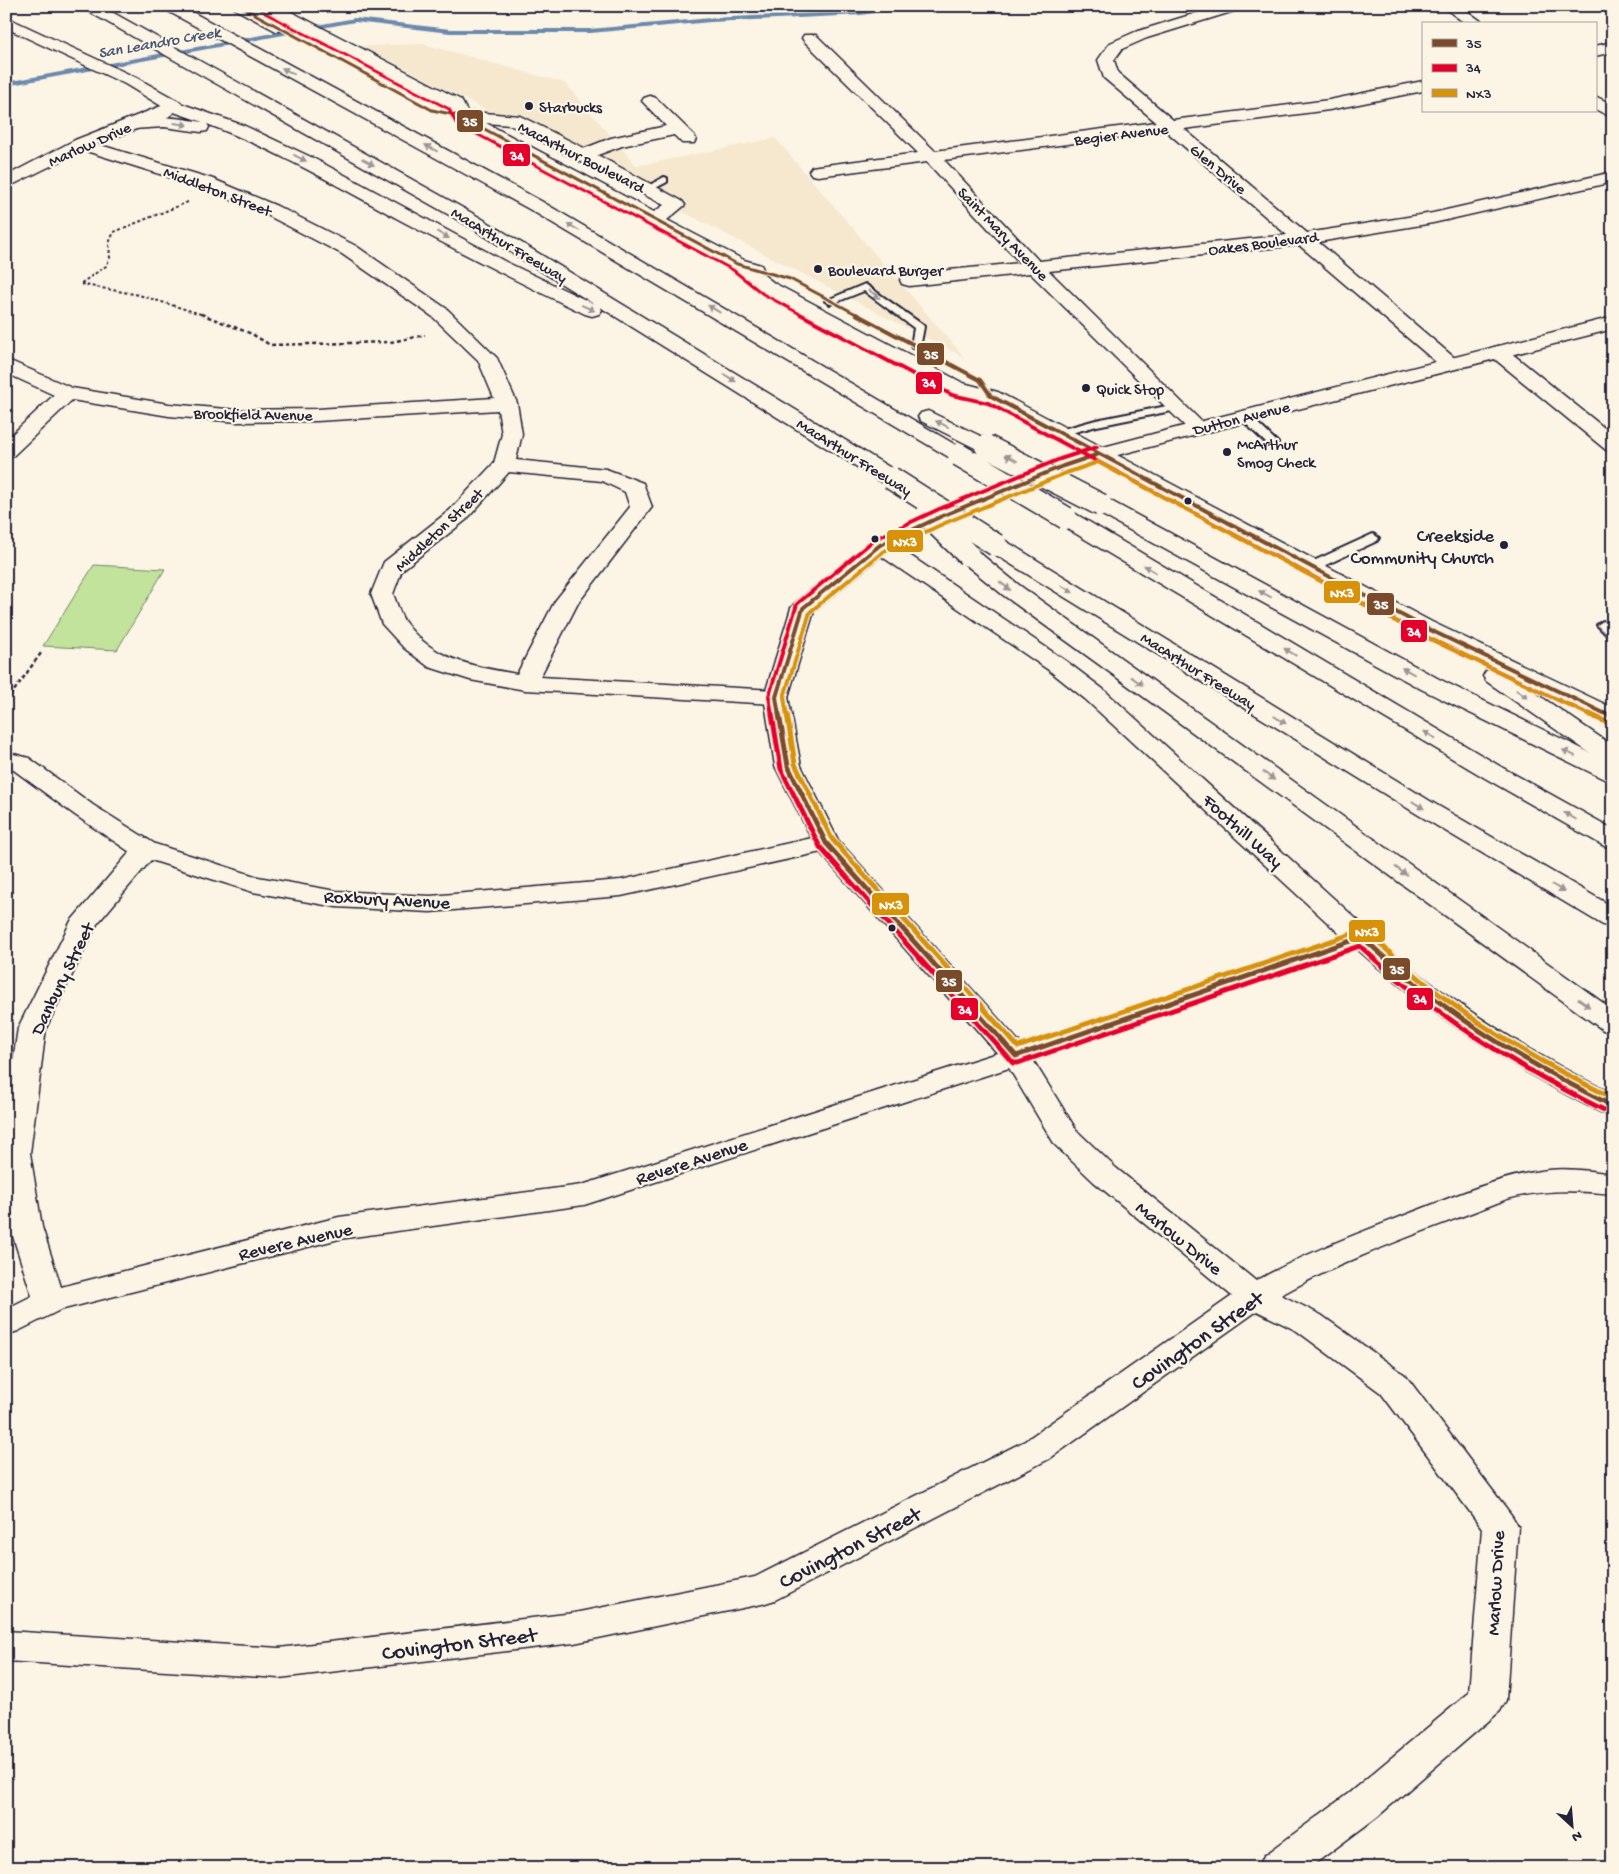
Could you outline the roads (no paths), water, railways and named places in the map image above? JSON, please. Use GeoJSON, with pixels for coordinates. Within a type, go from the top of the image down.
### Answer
{"type":"FeatureCollection","features":[{"type":"Feature","properties":{"kind":"main road"},"geometry":{"type":"LineString","coordinates":[[170,6],[526,200],[756,333],[1486,768],[1613,840]]}},
{"type":"Feature","properties":{"kind":"main road","name":"MacArthur Boulevard"},"geometry":{"type":"LineString","coordinates":[[240,6],[432,110],[460,116],[514,120],[584,155],[676,205],[655,220]]}},
{"type":"Feature","properties":{"kind":"main road","name":"MacArthur Boulevard"},"geometry":{"type":"LineString","coordinates":[[268,6],[455,104],[460,116],[737,264],[767,287],[956,388],[991,396],[1424,627],[1613,717]]}},
{"type":"Feature","properties":{"kind":"main road","name":"Glen Drive"},"geometry":{"type":"LineString","coordinates":[[1236,6],[1141,35],[1116,46],[1106,60],[1110,75],[1450,364]]}},
{"type":"Feature","properties":{"kind":"main road"},"geometry":{"type":"LineString","coordinates":[[1449,6],[1474,22]]}},
{"type":"Feature","properties":{"kind":"main road","name":"MacArthur Freeway"},"geometry":{"type":"LineString","coordinates":[[93,9],[473,221],[1426,809],[1613,919]]}},
{"type":"Feature","properties":{"kind":"main road"},"geometry":{"type":"LineString","coordinates":[[6,22],[131,80],[174,106],[239,130],[338,177],[528,281],[688,353]]}},
{"type":"Feature","properties":{"kind":"main road","name":"Saint Mary Avenue"},"geometry":{"type":"LineString","coordinates":[[810,38],[932,157],[1036,268],[1198,428]]}},
{"type":"Feature","properties":{"kind":"main road"},"geometry":{"type":"LineString","coordinates":[[1596,51],[1613,47]]}},
{"type":"Feature","properties":{"kind":"main road","name":"Begier Avenue"},"geometry":{"type":"LineString","coordinates":[[818,171],[1329,105],[1422,86]]}},
{"type":"Feature","properties":{"kind":"main road"},"geometry":{"type":"LineString","coordinates":[[584,155],[616,142],[684,135],[650,100]]}},
{"type":"Feature","properties":{"kind":"main road"},"geometry":{"type":"LineString","coordinates":[[1596,102],[1613,113]]}},
{"type":"Feature","properties":{"kind":"main road","name":"Marlow Drive"},"geometry":{"type":"LineString","coordinates":[[6,183],[81,144],[162,113],[174,106]]}},
{"type":"Feature","properties":{"kind":"main road"},"geometry":{"type":"LineString","coordinates":[[132,124],[180,124],[208,129],[280,149]]}},
{"type":"Feature","properties":{"kind":"main road","name":"Middleton Street"},"geometry":{"type":"LineString","coordinates":[[81,144],[173,171],[221,189],[271,210],[348,250],[440,313],[487,358],[507,403],[512,434],[504,465],[458,515],[392,567],[382,594],[394,624],[412,643],[437,662],[478,675],[525,683],[776,696]]}},
{"type":"Feature","properties":{"kind":"main road","name":"Oakes Boulevard"},"geometry":{"type":"LineString","coordinates":[[909,280],[1303,239],[1433,218],[1613,177]]}},
{"type":"Feature","properties":{"kind":"main road","name":"MacArthur Boulevard"},"geometry":{"type":"LineString","coordinates":[[737,264],[790,279],[980,380],[991,396]]}},
{"type":"Feature","properties":{"kind":"main road","name":"Dutton Avenue"},"geometry":{"type":"LineString","coordinates":[[880,545],[942,516],[1063,466],[1099,454],[1613,323]]}},
{"type":"Feature","properties":{"kind":"main road"},"geometry":{"type":"LineString","coordinates":[[756,333],[1101,505],[1430,684],[1613,774]]}},
{"type":"Feature","properties":{"kind":"main road"},"geometry":{"type":"LineString","coordinates":[[1498,352],[1613,446]]}},
{"type":"Feature","properties":{"kind":"main road","name":"Brookfield Avenue"},"geometry":{"type":"LineString","coordinates":[[6,365],[67,394],[169,410],[238,416],[317,415],[507,403]]}},
{"type":"Feature","properties":{"kind":"main road"},"geometry":{"type":"LineString","coordinates":[[6,452],[67,394]]}},
{"type":"Feature","properties":{"kind":"main road"},"geometry":{"type":"LineString","coordinates":[[504,465],[606,475],[635,488],[641,507],[567,601],[525,683]]}},
{"type":"Feature","properties":{"kind":"main road"},"geometry":{"type":"LineString","coordinates":[[891,478],[968,555],[1011,590],[1613,1024]]}},
{"type":"Feature","properties":{"kind":"main road","name":"Marlow Drive"},"geometry":{"type":"LineString","coordinates":[[880,545],[803,608],[776,696],[788,766],[826,843],[1016,1056],[1066,1138],[1105,1175],[1227,1276],[1255,1296],[1309,1324],[1393,1384],[1500,1526],[1487,1700],[1364,1806],[1278,1868]]}},
{"type":"Feature","properties":{"kind":"main road","name":"Foothill Way"},"geometry":{"type":"LineString","coordinates":[[880,545],[1058,666],[1094,694],[1397,972],[1439,1006],[1490,1040],[1538,1068],[1613,1106]]}},
{"type":"Feature","properties":{"kind":"main road","name":"MacArthur Boulevard"},"geometry":{"type":"LineString","coordinates":[[1424,627],[1609,754]]}},
{"type":"Feature","properties":{"kind":"main road","name":"Roxbury Avenue"},"geometry":{"type":"LineString","coordinates":[[6,759],[20,763],[84,810],[146,850],[253,884],[336,898],[430,904],[621,888],[826,843]]}},
{"type":"Feature","properties":{"kind":"main road","name":"Danbury Street"},"geometry":{"type":"LineString","coordinates":[[50,1301],[26,1226],[15,1153],[32,1028],[86,921],[146,850]]}},
{"type":"Feature","properties":{"kind":"main road","name":"Revere Avenue"},"geometry":{"type":"LineString","coordinates":[[6,1323],[50,1301],[339,1228],[584,1194],[1016,1056],[1362,938]]}},
{"type":"Feature","properties":{"kind":"main road","name":"Covington Street"},"geometry":{"type":"LineString","coordinates":[[6,1646],[279,1663],[574,1628],[762,1590],[1037,1450],[1255,1296],[1301,1270],[1341,1252],[1496,1192],[1523,1184],[1550,1180],[1580,1180],[1613,1184]]}},
{"type":"Feature","properties":{"kind":"lane"},"geometry":{"type":"LineString","coordinates":[[648,189],[664,180]]}},
{"type":"Feature","properties":{"kind":"lane"},"geometry":{"type":"LineString","coordinates":[[830,301],[865,287],[919,327],[916,346]]}},
{"type":"Feature","properties":{"kind":"lane"},"geometry":{"type":"LineString","coordinates":[[1060,433],[1096,422],[1177,407]]}},
{"type":"Feature","properties":{"kind":"lane"},"geometry":{"type":"LineString","coordinates":[[1244,416],[1272,443]]}},
{"type":"Feature","properties":{"kind":"lane"},"geometry":{"type":"LineString","coordinates":[[1311,567],[1373,538]]}},
{"type":"Feature","properties":{"kind":"waterway","name":"San Leandro Creek"},"geometry":{"type":"LineString","coordinates":[[6,84],[355,20],[450,31],[590,31],[711,20],[861,13],[915,6]]}},
{"type":"Feature","properties":{"kind":"place","name":"Starbucks"},"geometry":{"type":"Point","coordinates":[529,106]}},
{"type":"Feature","properties":{"kind":"place","name":"Boulevard Burger"},"geometry":{"type":"Point","coordinates":[818,269]}},
{"type":"Feature","properties":{"kind":"place","name":"Quick Stop"},"geometry":{"type":"Point","coordinates":[1086,388]}},
{"type":"Feature","properties":{"kind":"place","name":"McArthur Smog Check"},"geometry":{"type":"Point","coordinates":[1227,452]}},
{"type":"Feature","properties":{"kind":"place","name":"Creekside Community Church"},"geometry":{"type":"Point","coordinates":[1504,545]}}]}
